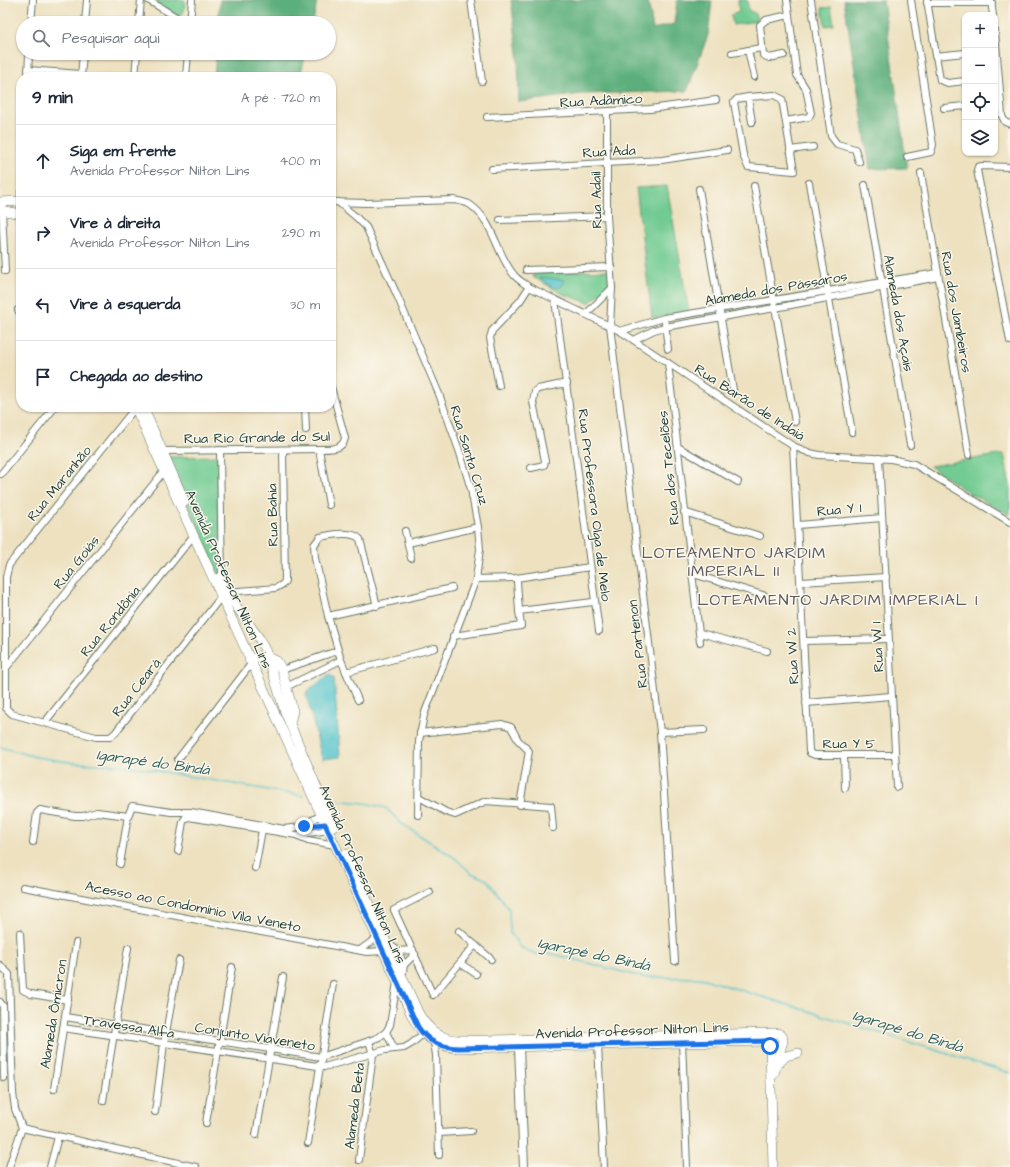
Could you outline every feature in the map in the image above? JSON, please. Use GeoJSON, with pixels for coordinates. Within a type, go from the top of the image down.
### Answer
{"type":"FeatureCollection","features":[{"type":"Feature","properties":{"kind":"main road"},"geometry":{"type":"LineString","coordinates":[[1,207],[16,202]]}},
{"type":"Feature","properties":{"kind":"main road"},"geometry":{"type":"LineString","coordinates":[[1,207],[16,212]]}},
{"type":"Feature","properties":{"kind":"main road","name":"Avenida Professor Nilton Lins"},"geometry":{"type":"LineString","coordinates":[[140,412],[164,471],[194,535],[223,591],[259,638],[268,655],[290,723],[315,792]]}},
{"type":"Feature","properties":{"kind":"main road","name":"Avenida Professor Nilton Lins"},"geometry":{"type":"LineString","coordinates":[[141,412],[163,451],[223,591],[250,662],[315,792],[387,942],[400,979],[423,1034],[434,1043],[458,1048],[770,1040]]}},
{"type":"Feature","properties":{"kind":"main road"},"geometry":{"type":"LineString","coordinates":[[243,646],[259,638]]}},
{"type":"Feature","properties":{"kind":"main road"},"geometry":{"type":"LineString","coordinates":[[250,662],[268,655],[277,662],[282,670],[293,711],[290,723]]}},
{"type":"Feature","properties":{"kind":"main road","name":"Avenida Professor Nilton Lins"},"geometry":{"type":"LineString","coordinates":[[320,803],[321,815],[383,951],[429,1029],[443,1038],[452,1040],[770,1040]]}},
{"type":"Feature","properties":{"kind":"main road"},"geometry":{"type":"LineString","coordinates":[[770,1040],[781,1035],[782,1044],[772,1081]]}},
{"type":"Feature","properties":{"kind":"main road"},"geometry":{"type":"LineString","coordinates":[[770,1040],[775,1048],[782,1044]]}},
{"type":"Feature","properties":{"kind":"main road"},"geometry":{"type":"LineString","coordinates":[[770,1040],[773,1167]]}},
{"type":"Feature","properties":{"kind":"main road"},"geometry":{"type":"LineString","coordinates":[[777,1065],[786,1056],[798,1053]]}},
{"type":"Feature","properties":{"kind":"street"},"geometry":{"type":"LineString","coordinates":[[32,16],[33,0]]}},
{"type":"Feature","properties":{"kind":"street"},"geometry":{"type":"LineString","coordinates":[[86,16],[87,0]]}},
{"type":"Feature","properties":{"kind":"street"},"geometry":{"type":"LineString","coordinates":[[140,16],[141,0]]}},
{"type":"Feature","properties":{"kind":"street"},"geometry":{"type":"LineString","coordinates":[[148,0],[174,16]]}},
{"type":"Feature","properties":{"kind":"street"},"geometry":{"type":"LineString","coordinates":[[191,16],[192,0]]}},
{"type":"Feature","properties":{"kind":"street"},"geometry":{"type":"LineString","coordinates":[[471,0],[482,81]]}},
{"type":"Feature","properties":{"kind":"street"},"geometry":{"type":"LineString","coordinates":[[786,121],[809,117],[811,113],[806,89],[797,75],[787,0]]}},
{"type":"Feature","properties":{"kind":"street"},"geometry":{"type":"LineString","coordinates":[[810,0],[831,136],[837,144],[855,148],[859,162]]}},
{"type":"Feature","properties":{"kind":"street"},"geometry":{"type":"LineString","coordinates":[[907,157],[927,154],[931,152],[933,146],[911,0]]}},
{"type":"Feature","properties":{"kind":"street"},"geometry":{"type":"LineString","coordinates":[[962,82],[948,84],[942,82],[939,76],[927,2],[992,2],[993,12]]}},
{"type":"Feature","properties":{"kind":"street"},"geometry":{"type":"LineString","coordinates":[[784,55],[766,57],[763,55],[761,48],[760,25],[763,22],[789,15]]}},
{"type":"Feature","properties":{"kind":"street"},"geometry":{"type":"LineString","coordinates":[[732,53],[761,48]]}},
{"type":"Feature","properties":{"kind":"street"},"geometry":{"type":"LineString","coordinates":[[748,50],[754,77]]}},
{"type":"Feature","properties":{"kind":"street"},"geometry":{"type":"LineString","coordinates":[[935,56],[962,53]]}},
{"type":"Feature","properties":{"kind":"street"},"geometry":{"type":"LineString","coordinates":[[28,72],[29,60]]}},
{"type":"Feature","properties":{"kind":"street"},"geometry":{"type":"LineString","coordinates":[[81,72],[82,60]]}},
{"type":"Feature","properties":{"kind":"street"},"geometry":{"type":"LineString","coordinates":[[135,72],[136,60]]}},
{"type":"Feature","properties":{"kind":"street"},"geometry":{"type":"LineString","coordinates":[[186,72],[187,60]]}},
{"type":"Feature","properties":{"kind":"street"},"geometry":{"type":"LineString","coordinates":[[779,96],[782,99],[786,121],[794,171],[748,167],[740,139],[734,102],[737,99],[748,97],[779,96]]}},
{"type":"Feature","properties":{"kind":"street"},"geometry":{"type":"LineString","coordinates":[[748,97],[752,122]]}},
{"type":"Feature","properties":{"kind":"street","name":"Rua Adâmico"},"geometry":{"type":"LineString","coordinates":[[487,117],[650,109],[716,100]]}},
{"type":"Feature","properties":{"kind":"street"},"geometry":{"type":"LineString","coordinates":[[998,102],[1005,122],[1010,124]]}},
{"type":"Feature","properties":{"kind":"street"},"geometry":{"type":"LineString","coordinates":[[944,108],[962,106]]}},
{"type":"Feature","properties":{"kind":"street","name":"Rua Adail"},"geometry":{"type":"LineString","coordinates":[[607,112],[607,216],[612,288],[610,326]]}},
{"type":"Feature","properties":{"kind":"street"},"geometry":{"type":"LineString","coordinates":[[790,150],[813,147]]}},
{"type":"Feature","properties":{"kind":"street","name":"Rua Ada"},"geometry":{"type":"LineString","coordinates":[[492,169],[662,160],[727,150]]}},
{"type":"Feature","properties":{"kind":"street"},"geometry":{"type":"LineString","coordinates":[[1010,167],[982,166],[978,167],[977,170],[1010,341]]}},
{"type":"Feature","properties":{"kind":"street","name":"Rua dos Jambeiros"},"geometry":{"type":"LineString","coordinates":[[921,173],[969,454]]}},
{"type":"Feature","properties":{"kind":"street"},"geometry":{"type":"LineString","coordinates":[[809,183],[852,432]]}},
{"type":"Feature","properties":{"kind":"street","name":"Alameda dos Açais"},"geometry":{"type":"LineString","coordinates":[[865,185],[910,445]]}},
{"type":"Feature","properties":{"kind":"street"},"geometry":{"type":"LineString","coordinates":[[754,186],[795,422]]}},
{"type":"Feature","properties":{"kind":"street"},"geometry":{"type":"LineString","coordinates":[[699,189],[733,390]]}},
{"type":"Feature","properties":{"kind":"street","name":"Rua Barão de Indaiá"},"geometry":{"type":"LineString","coordinates":[[336,202],[454,200],[467,203],[477,211],[486,222],[514,275],[529,287],[620,331],[793,446],[819,455],[879,458],[904,461],[914,464],[1010,522]]}},
{"type":"Feature","properties":{"kind":"street","name":"Rua Santa Cruz"},"geometry":{"type":"LineString","coordinates":[[336,203],[356,217],[366,227],[396,293],[439,394],[460,453],[471,489],[478,527],[480,549],[476,579],[427,703],[420,733],[418,815]]}},
{"type":"Feature","properties":{"kind":"street"},"geometry":{"type":"LineString","coordinates":[[1,207],[5,271]]}},
{"type":"Feature","properties":{"kind":"street"},"geometry":{"type":"LineString","coordinates":[[500,220],[607,216]]}},
{"type":"Feature","properties":{"kind":"street"},"geometry":{"type":"LineString","coordinates":[[526,270],[611,267]]}},
{"type":"Feature","properties":{"kind":"street","name":"Alameda dos Pássaros"},"geometry":{"type":"LineString","coordinates":[[634,340],[654,330],[665,327],[829,298],[882,285],[938,275]]}},
{"type":"Feature","properties":{"kind":"street","name":"Alameda dos Pássaros"},"geometry":{"type":"LineString","coordinates":[[620,331],[664,318],[828,291],[882,285]]}},
{"type":"Feature","properties":{"kind":"street"},"geometry":{"type":"LineString","coordinates":[[499,386],[490,338],[492,332],[520,301],[529,287]]}},
{"type":"Feature","properties":{"kind":"street"},"geometry":{"type":"LineString","coordinates":[[586,314],[612,288]]}},
{"type":"Feature","properties":{"kind":"street","name":"Rua Professora Olga de Melo"},"geometry":{"type":"LineString","coordinates":[[555,300],[599,631]]}},
{"type":"Feature","properties":{"kind":"street"},"geometry":{"type":"LineString","coordinates":[[1002,303],[1010,301]]}},
{"type":"Feature","properties":{"kind":"street"},"geometry":{"type":"LineString","coordinates":[[664,318],[668,350]]}},
{"type":"Feature","properties":{"kind":"street","name":"Rua Partenon"},"geometry":{"type":"LineString","coordinates":[[610,326],[660,732],[675,961]]}},
{"type":"Feature","properties":{"kind":"street","name":"Rua dos Tecelões"},"geometry":{"type":"LineString","coordinates":[[668,363],[700,642]]}},
{"type":"Feature","properties":{"kind":"street"},"geometry":{"type":"LineString","coordinates":[[531,468],[545,463],[533,402],[535,391],[538,389],[567,383]]}},
{"type":"Feature","properties":{"kind":"street","name":"Rua Rio Grande do Sul"},"geometry":{"type":"LineString","coordinates":[[163,451],[283,450],[340,447],[345,438],[336,405]]}},
{"type":"Feature","properties":{"kind":"street"},"geometry":{"type":"LineString","coordinates":[[1,474],[51,412]]}},
{"type":"Feature","properties":{"kind":"street","name":"Rua Maranhão"},"geometry":{"type":"LineString","coordinates":[[6,668],[6,577],[13,559],[134,412]]}},
{"type":"Feature","properties":{"kind":"street"},"geometry":{"type":"LineString","coordinates":[[306,412],[306,430]]}},
{"type":"Feature","properties":{"kind":"street","name":"Rua W 2"},"geometry":{"type":"LineString","coordinates":[[793,446],[804,641],[808,746]]}},
{"type":"Feature","properties":{"kind":"street"},"geometry":{"type":"LineString","coordinates":[[678,447],[738,482]]}},
{"type":"Feature","properties":{"kind":"street"},"geometry":{"type":"LineString","coordinates":[[319,449],[329,505]]}},
{"type":"Feature","properties":{"kind":"street"},"geometry":{"type":"LineString","coordinates":[[220,450],[223,591]]}},
{"type":"Feature","properties":{"kind":"street","name":"Rua Bahia"},"geometry":{"type":"LineString","coordinates":[[223,591],[281,587],[285,581],[283,450]]}},
{"type":"Feature","properties":{"kind":"street","name":"Rua W 1"},"geometry":{"type":"LineString","coordinates":[[879,458],[897,787]]}},
{"type":"Feature","properties":{"kind":"street","name":"Rua Goiás"},"geometry":{"type":"LineString","coordinates":[[6,668],[164,471]]}},
{"type":"Feature","properties":{"kind":"street"},"geometry":{"type":"LineString","coordinates":[[684,512],[760,536]]}},
{"type":"Feature","properties":{"kind":"street","name":"Rua Y 1"},"geometry":{"type":"LineString","coordinates":[[798,524],[882,518]]}},
{"type":"Feature","properties":{"kind":"street"},"geometry":{"type":"LineString","coordinates":[[408,542],[478,527]]}},
{"type":"Feature","properties":{"kind":"street"},"geometry":{"type":"LineString","coordinates":[[405,531],[411,558]]}},
{"type":"Feature","properties":{"kind":"street","name":"Rua Rondônia"},"geometry":{"type":"LineString","coordinates":[[45,722],[194,535]]}},
{"type":"Feature","properties":{"kind":"street"},"geometry":{"type":"LineString","coordinates":[[358,700],[340,660],[328,616],[315,558],[314,545],[320,537],[330,535],[354,535],[360,539],[377,606]]}},
{"type":"Feature","properties":{"kind":"street"},"geometry":{"type":"LineString","coordinates":[[476,579],[516,578],[590,567]]}},
{"type":"Feature","properties":{"kind":"street"},"geometry":{"type":"LineString","coordinates":[[693,574],[766,596]]}},
{"type":"Feature","properties":{"kind":"street"},"geometry":{"type":"LineString","coordinates":[[801,582],[886,577]]}},
{"type":"Feature","properties":{"kind":"street"},"geometry":{"type":"LineString","coordinates":[[453,636],[521,626],[517,581]]}},
{"type":"Feature","properties":{"kind":"street"},"geometry":{"type":"LineString","coordinates":[[328,616],[452,588]]}},
{"type":"Feature","properties":{"kind":"street","name":"Rua Ceará"},"geometry":{"type":"LineString","coordinates":[[45,722],[96,737],[110,737],[115,733],[223,591]]}},
{"type":"Feature","properties":{"kind":"street"},"geometry":{"type":"LineString","coordinates":[[519,611],[593,602]]}},
{"type":"Feature","properties":{"kind":"street"},"geometry":{"type":"LineString","coordinates":[[700,633],[767,652]]}},
{"type":"Feature","properties":{"kind":"street"},"geometry":{"type":"LineString","coordinates":[[804,641],[888,639]]}},
{"type":"Feature","properties":{"kind":"street"},"geometry":{"type":"LineString","coordinates":[[346,672],[435,648]]}},
{"type":"Feature","properties":{"kind":"street"},"geometry":{"type":"LineString","coordinates":[[282,670],[337,651]]}},
{"type":"Feature","properties":{"kind":"street"},"geometry":{"type":"LineString","coordinates":[[286,687],[340,660]]}},
{"type":"Feature","properties":{"kind":"street"},"geometry":{"type":"LineString","coordinates":[[305,677],[311,661]]}},
{"type":"Feature","properties":{"kind":"street"},"geometry":{"type":"LineString","coordinates":[[178,759],[250,662]]}},
{"type":"Feature","properties":{"kind":"street"},"geometry":{"type":"LineString","coordinates":[[6,668],[3,704],[12,714],[45,722]]}},
{"type":"Feature","properties":{"kind":"street"},"geometry":{"type":"LineString","coordinates":[[806,703],[891,696]]}},
{"type":"Feature","properties":{"kind":"street"},"geometry":{"type":"LineString","coordinates":[[420,733],[502,724],[511,727],[518,740],[529,751],[520,805]]}},
{"type":"Feature","properties":{"kind":"street"},"geometry":{"type":"LineString","coordinates":[[660,732],[704,730]]}},
{"type":"Feature","properties":{"kind":"street","name":"Rua Y 5"},"geometry":{"type":"LineString","coordinates":[[808,746],[810,754],[812,755],[895,755]]}},
{"type":"Feature","properties":{"kind":"street"},"geometry":{"type":"LineString","coordinates":[[844,755],[844,788]]}},
{"type":"Feature","properties":{"kind":"street"},"geometry":{"type":"LineString","coordinates":[[419,797],[446,812],[455,815],[486,801],[520,805],[551,806],[553,828]]}},
{"type":"Feature","properties":{"kind":"street"},"geometry":{"type":"LineString","coordinates":[[120,864],[128,816],[132,806],[171,812],[190,812],[279,828],[304,826],[327,827]]}},
{"type":"Feature","properties":{"kind":"street"},"geometry":{"type":"LineString","coordinates":[[33,842],[37,813],[40,810],[75,816],[83,816],[97,812],[128,816]]}},
{"type":"Feature","properties":{"kind":"street"},"geometry":{"type":"LineString","coordinates":[[304,826],[321,815]]}},
{"type":"Feature","properties":{"kind":"street"},"geometry":{"type":"LineString","coordinates":[[178,851],[183,822],[185,818],[189,817],[296,835],[308,840],[335,845]]}},
{"type":"Feature","properties":{"kind":"street"},"geometry":{"type":"LineString","coordinates":[[296,835],[327,827]]}},
{"type":"Feature","properties":{"kind":"street"},"geometry":{"type":"LineString","coordinates":[[255,868],[262,830]]}},
{"type":"Feature","properties":{"kind":"street","name":"Acesso ao Condomínio Vila Veneto"},"geometry":{"type":"LineString","coordinates":[[23,886],[373,953],[383,951]]}},
{"type":"Feature","properties":{"kind":"street"},"geometry":{"type":"LineString","coordinates":[[430,892],[394,910],[433,995],[475,945]]}},
{"type":"Feature","properties":{"kind":"street"},"geometry":{"type":"LineString","coordinates":[[459,931],[491,959]]}},
{"type":"Feature","properties":{"kind":"street"},"geometry":{"type":"LineString","coordinates":[[20,933],[23,990],[31,994],[68,1000]]}},
{"type":"Feature","properties":{"kind":"street"},"geometry":{"type":"LineString","coordinates":[[360,950],[377,938]]}},
{"type":"Feature","properties":{"kind":"street"},"geometry":{"type":"LineString","coordinates":[[387,942],[398,951],[404,965]]}},
{"type":"Feature","properties":{"kind":"street","name":"Alameda Ômicron"},"geometry":{"type":"LineString","coordinates":[[54,1089],[76,943]]}},
{"type":"Feature","properties":{"kind":"street"},"geometry":{"type":"LineString","coordinates":[[103,1101],[128,948]]}},
{"type":"Feature","properties":{"kind":"street"},"geometry":{"type":"LineString","coordinates":[[398,951],[414,952]]}},
{"type":"Feature","properties":{"kind":"street"},"geometry":{"type":"LineString","coordinates":[[394,1048],[386,1032],[390,1025],[404,965],[414,952]]}},
{"type":"Feature","properties":{"kind":"street"},"geometry":{"type":"LineString","coordinates":[[155,1112],[164,1044],[179,960]]}},
{"type":"Feature","properties":{"kind":"street"},"geometry":{"type":"LineString","coordinates":[[460,963],[476,974]]}},
{"type":"Feature","properties":{"kind":"street"},"geometry":{"type":"LineString","coordinates":[[0,966],[9,974],[15,1109],[22,1128],[9,1167]]}},
{"type":"Feature","properties":{"kind":"street"},"geometry":{"type":"LineString","coordinates":[[206,1123],[218,1042],[232,967]]}},
{"type":"Feature","properties":{"kind":"street"},"geometry":{"type":"LineString","coordinates":[[256,1135],[283,976]]}},
{"type":"Feature","properties":{"kind":"street"},"geometry":{"type":"LineString","coordinates":[[308,1142],[333,984]]}},
{"type":"Feature","properties":{"kind":"street"},"geometry":{"type":"LineString","coordinates":[[0,1002],[3,1006],[2,1078],[13,1082]]}},
{"type":"Feature","properties":{"kind":"street","name":"Conjunto Viaveneto"},"geometry":{"type":"LineString","coordinates":[[65,1018],[321,1058],[349,1049],[379,1037],[386,1032]]}},
{"type":"Feature","properties":{"kind":"street","name":"Travessa Alfa"},"geometry":{"type":"LineString","coordinates":[[63,1028],[319,1066],[329,1066],[394,1048],[404,1048],[423,1034]]}},
{"type":"Feature","properties":{"kind":"street"},"geometry":{"type":"LineString","coordinates":[[369,1041],[373,1055]]}},
{"type":"Feature","properties":{"kind":"street"},"geometry":{"type":"LineString","coordinates":[[682,1042],[687,1167]]}},
{"type":"Feature","properties":{"kind":"street"},"geometry":{"type":"LineString","coordinates":[[434,1043],[439,1155]]}},
{"type":"Feature","properties":{"kind":"street"},"geometry":{"type":"LineString","coordinates":[[598,1045],[604,1167]]}},
{"type":"Feature","properties":{"kind":"street"},"geometry":{"type":"LineString","coordinates":[[519,1047],[524,1167]]}},
{"type":"Feature","properties":{"kind":"street"},"geometry":{"type":"LineString","coordinates":[[349,1049],[353,1059]]}},
{"type":"Feature","properties":{"kind":"street","name":"Alameda Beta"},"geometry":{"type":"LineString","coordinates":[[359,1160],[373,1055]]}},
{"type":"Feature","properties":{"kind":"street"},"geometry":{"type":"LineString","coordinates":[[22,1128],[196,1167]]}},
{"type":"Feature","properties":{"kind":"street"},"geometry":{"type":"LineString","coordinates":[[439,1133],[471,1131]]}},
{"type":"Feature","properties":{"kind":"street"},"geometry":{"type":"LineString","coordinates":[[50,1167],[58,1137]]}},
{"type":"Feature","properties":{"kind":"green space"},"geometry":{"type":"Polygon","coordinates":[[[150,0],[185,0],[184,12],[179,16],[150,0]]]}},
{"type":"Feature","properties":{"kind":"green space"},"geometry":{"type":"Polygon","coordinates":[[[220,0],[317,0],[314,16],[219,16],[220,0]]]}},
{"type":"Feature","properties":{"kind":"green space"},"geometry":{"type":"Polygon","coordinates":[[[511,0],[648,0],[653,29],[674,24],[677,0],[712,1],[708,35],[687,91],[582,94],[519,102],[518,53],[511,0]]]}},
{"type":"Feature","properties":{"kind":"green space"},"geometry":{"type":"Polygon","coordinates":[[[738,0],[747,0],[749,11],[755,13],[757,21],[733,25],[731,15],[739,12],[738,0]]]}},
{"type":"Feature","properties":{"kind":"green space"},"geometry":{"type":"Polygon","coordinates":[[[844,0],[883,0],[907,168],[870,169],[844,0]]]}},
{"type":"Feature","properties":{"kind":"green space"},"geometry":{"type":"Polygon","coordinates":[[[831,7],[834,25],[825,26],[822,8],[831,7]]]}},
{"type":"Feature","properties":{"kind":"green space"},"geometry":{"type":"Polygon","coordinates":[[[215,60],[304,60],[301,72],[214,72],[215,60]]]}},
{"type":"Feature","properties":{"kind":"green space"},"geometry":{"type":"Polygon","coordinates":[[[667,186],[689,312],[652,318],[636,188],[667,186]]]}},
{"type":"Feature","properties":{"kind":"green space"},"geometry":{"type":"Polygon","coordinates":[[[608,270],[609,286],[589,303],[563,294],[533,277],[535,273],[608,270]]]}},
{"type":"Feature","properties":{"kind":"green space"},"geometry":{"type":"Polygon","coordinates":[[[1004,454],[1010,485],[1010,515],[971,494],[930,466],[1004,454]]]}},
{"type":"Feature","properties":{"kind":"green space"},"geometry":{"type":"Polygon","coordinates":[[[217,456],[222,581],[167,457],[217,456]]]}},
{"type":"Feature","properties":{"kind":"water"},"geometry":{"type":"Polygon","coordinates":[[[539,277],[565,280],[561,287],[552,287],[539,277]]]}},
{"type":"Feature","properties":{"kind":"water"},"geometry":{"type":"Polygon","coordinates":[[[329,674],[334,678],[340,757],[322,759],[306,693],[329,674]]]}},
{"type":"Feature","properties":{"kind":"waterway","name":"Igarapé do Bindá"},"geometry":{"type":"LineString","coordinates":[[0,747],[36,757],[75,763],[123,765],[304,796]]}},
{"type":"Feature","properties":{"kind":"waterway","name":"Igarapé do Bindá"},"geometry":{"type":"LineString","coordinates":[[325,799],[364,803],[386,808],[402,824],[455,858],[471,873],[487,880],[509,909],[510,932],[520,947],[536,954],[553,954],[642,977],[701,978],[1010,1073]]}},
{"type":"Feature","properties":{"kind":"district","name":"LOTEAMENTO JARDIM IMPERIAL II"},"geometry":{"type":"Point","coordinates":[734,561]}},
{"type":"Feature","properties":{"kind":"district","name":"LOTEAMENTO JARDIM IMPERIAL I"},"geometry":{"type":"Point","coordinates":[838,599]}},
{"type":"Feature","properties":{"kind":"route"},"geometry":{"type":"LineString","coordinates":[[304,826],[325,824],[418,1027],[428,1039],[434,1043],[449,1048],[458,1048],[768,1041],[770,1046]]}}]}
